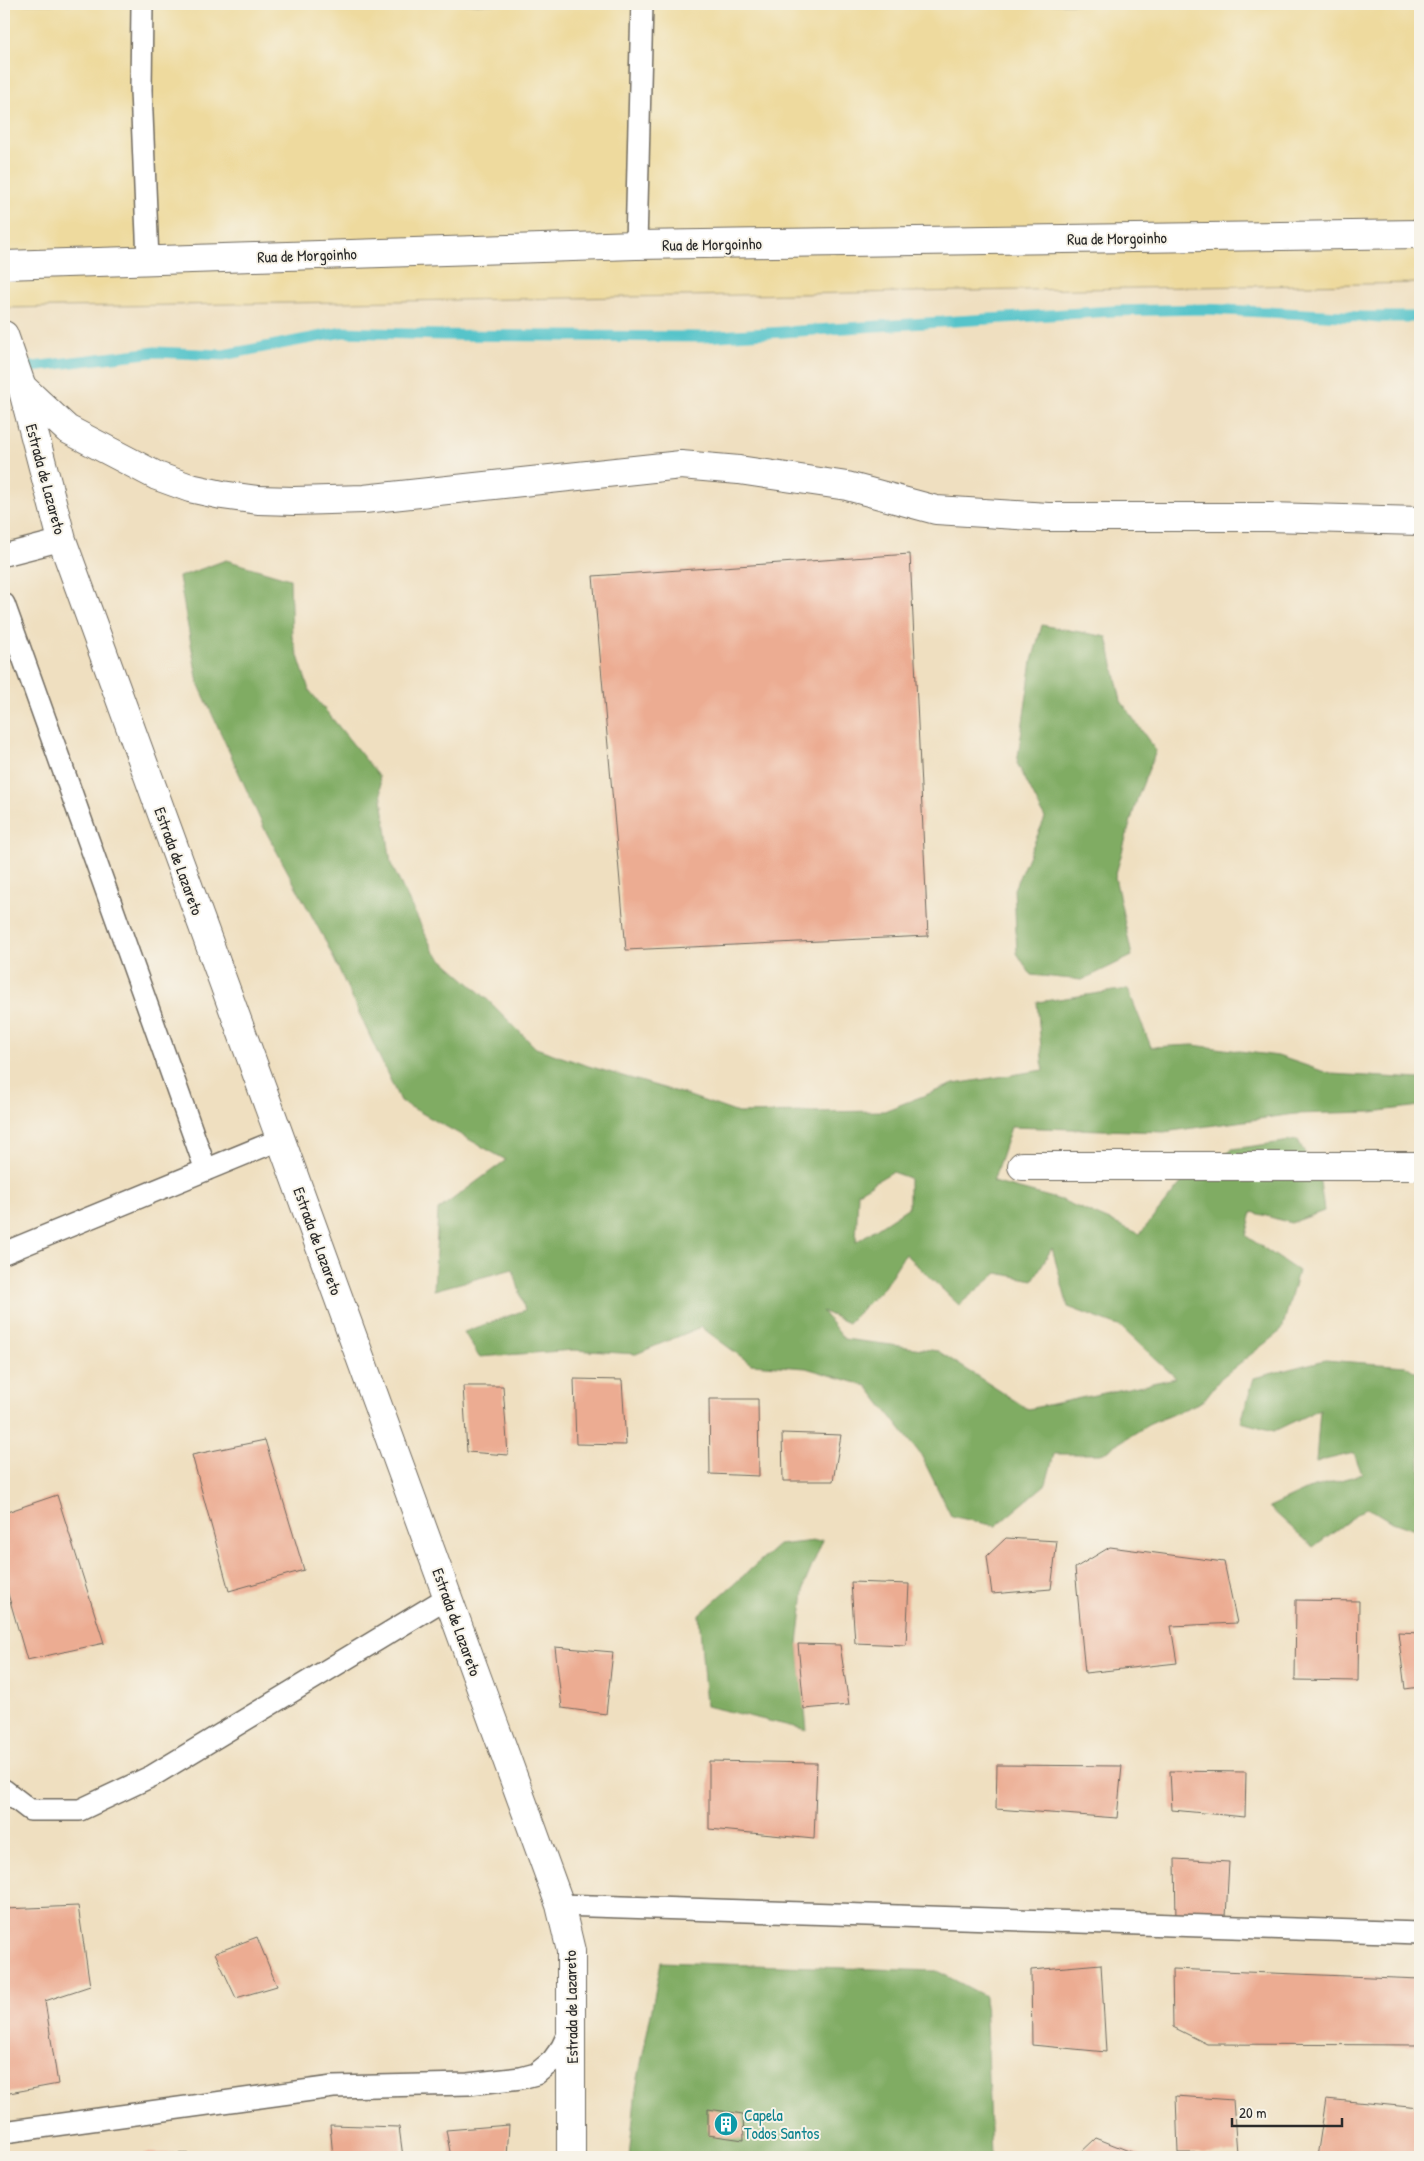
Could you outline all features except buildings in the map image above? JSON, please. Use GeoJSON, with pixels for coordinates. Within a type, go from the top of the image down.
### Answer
{"type":"FeatureCollection","features":[{"type":"Feature","properties":{"kind":"street","name":"Rua de Morgoinho"},"geometry":{"type":"LineString","coordinates":[[4,265],[636,245],[1420,234]]}},
{"type":"Feature","properties":{"kind":"street","name":"Estrada de Lazareto"},"geometry":{"type":"LineString","coordinates":[[4,335],[22,387],[62,540],[560,1904],[571,1951],[571,2157]]}},
{"type":"Feature","properties":{"kind":"street"},"geometry":{"type":"LineString","coordinates":[[22,387],[67,429],[157,476],[198,490],[258,500],[294,501],[364,498],[681,465],[739,470],[847,486],[936,510],[1048,516],[1268,517],[1420,521]]}},
{"type":"Feature","properties":{"kind":"street"},"geometry":{"type":"LineString","coordinates":[[1022,1166],[1420,1166]]}},
{"type":"Feature","properties":{"kind":"lane"},"geometry":{"type":"LineString","coordinates":[[142,4],[141,90],[148,260]]}},
{"type":"Feature","properties":{"kind":"lane"},"geometry":{"type":"LineString","coordinates":[[636,245],[642,4]]}},
{"type":"Feature","properties":{"kind":"lane"},"geometry":{"type":"LineString","coordinates":[[4,555],[62,540]]}},
{"type":"Feature","properties":{"kind":"lane"},"geometry":{"type":"LineString","coordinates":[[4,604],[206,1170]]}},
{"type":"Feature","properties":{"kind":"lane"},"geometry":{"type":"LineString","coordinates":[[4,1253],[281,1139]]}},
{"type":"Feature","properties":{"kind":"lane"},"geometry":{"type":"LineString","coordinates":[[4,1790],[30,1810],[80,1810],[152,1776],[448,1597]]}},
{"type":"Feature","properties":{"kind":"lane"},"geometry":{"type":"LineString","coordinates":[[560,1904],[1420,1933]]}},
{"type":"Feature","properties":{"kind":"lane"},"geometry":{"type":"LineString","coordinates":[[4,2132],[333,2088],[468,2084],[521,2078],[536,2074],[552,2060],[562,2047],[572,2025]]}},
{"type":"Feature","properties":{"kind":"green space"},"geometry":{"type":"Polygon","coordinates":[[[226,560],[290,579],[292,637],[309,690],[379,776],[391,864],[434,952],[486,998],[536,1048],[585,1065],[684,1094],[738,1113],[884,1111],[954,1084],[1043,1070],[1037,1002],[1128,989],[1151,1047],[1193,1045],[1278,1056],[1331,1074],[1420,1079],[1420,1106],[1372,1112],[1295,1114],[1164,1132],[1011,1127],[993,1182],[1061,1200],[1140,1234],[1181,1183],[1232,1149],[1298,1140],[1320,1182],[1324,1211],[1291,1223],[1252,1212],[1246,1236],[1298,1271],[1282,1330],[1221,1378],[1203,1401],[1148,1425],[1101,1454],[1054,1454],[1046,1484],[996,1526],[951,1516],[921,1455],[867,1386],[806,1368],[751,1364],[701,1327],[636,1354],[574,1350],[479,1357],[464,1332],[525,1310],[513,1269],[434,1290],[438,1210],[506,1160],[400,1101],[326,942],[264,828],[198,683],[179,577],[226,560]],[[892,1172],[858,1192],[856,1242],[909,1207],[909,1178],[892,1172]],[[1052,1248],[1033,1280],[997,1273],[959,1305],[905,1254],[884,1287],[848,1323],[822,1311],[844,1339],[938,1351],[1028,1409],[1176,1378],[1121,1327],[1068,1307],[1052,1248]]]}},
{"type":"Feature","properties":{"kind":"green space"},"geometry":{"type":"Polygon","coordinates":[[[1042,625],[1107,637],[1121,701],[1156,751],[1137,799],[1115,877],[1132,956],[1082,980],[1031,975],[1017,953],[1014,889],[1045,818],[1017,763],[1032,661],[1042,625]]]}},
{"type":"Feature","properties":{"kind":"green space"},"geometry":{"type":"Polygon","coordinates":[[[1325,1360],[1406,1366],[1420,1375],[1420,1532],[1390,1521],[1367,1507],[1313,1547],[1269,1507],[1308,1489],[1362,1474],[1354,1453],[1316,1462],[1320,1409],[1274,1431],[1241,1422],[1254,1378],[1325,1360]]]}},
{"type":"Feature","properties":{"kind":"green space"},"geometry":{"type":"Polygon","coordinates":[[[823,1540],[805,1583],[798,1644],[807,1730],[706,1706],[699,1615],[778,1545],[823,1540]]]}},
{"type":"Feature","properties":{"kind":"green space"},"geometry":{"type":"Polygon","coordinates":[[[661,1962],[937,1971],[985,1996],[991,2157],[629,2157],[636,2089],[661,1962]]]}},
{"type":"Feature","properties":{"kind":"sand"},"geometry":{"type":"Polygon","coordinates":[[[4,4],[1420,4],[1420,283],[4,308],[4,4]]]}},
{"type":"Feature","properties":{"kind":"waterway"},"geometry":{"type":"LineString","coordinates":[[16,369],[155,352],[223,355],[343,332],[442,335],[703,337],[1113,311],[1205,309],[1362,317],[1420,317]]}},
{"type":"Feature","properties":{"kind":"place","name":"Capela Todos Santos"},"geometry":{"type":"Point","coordinates":[726,2124]}}]}
